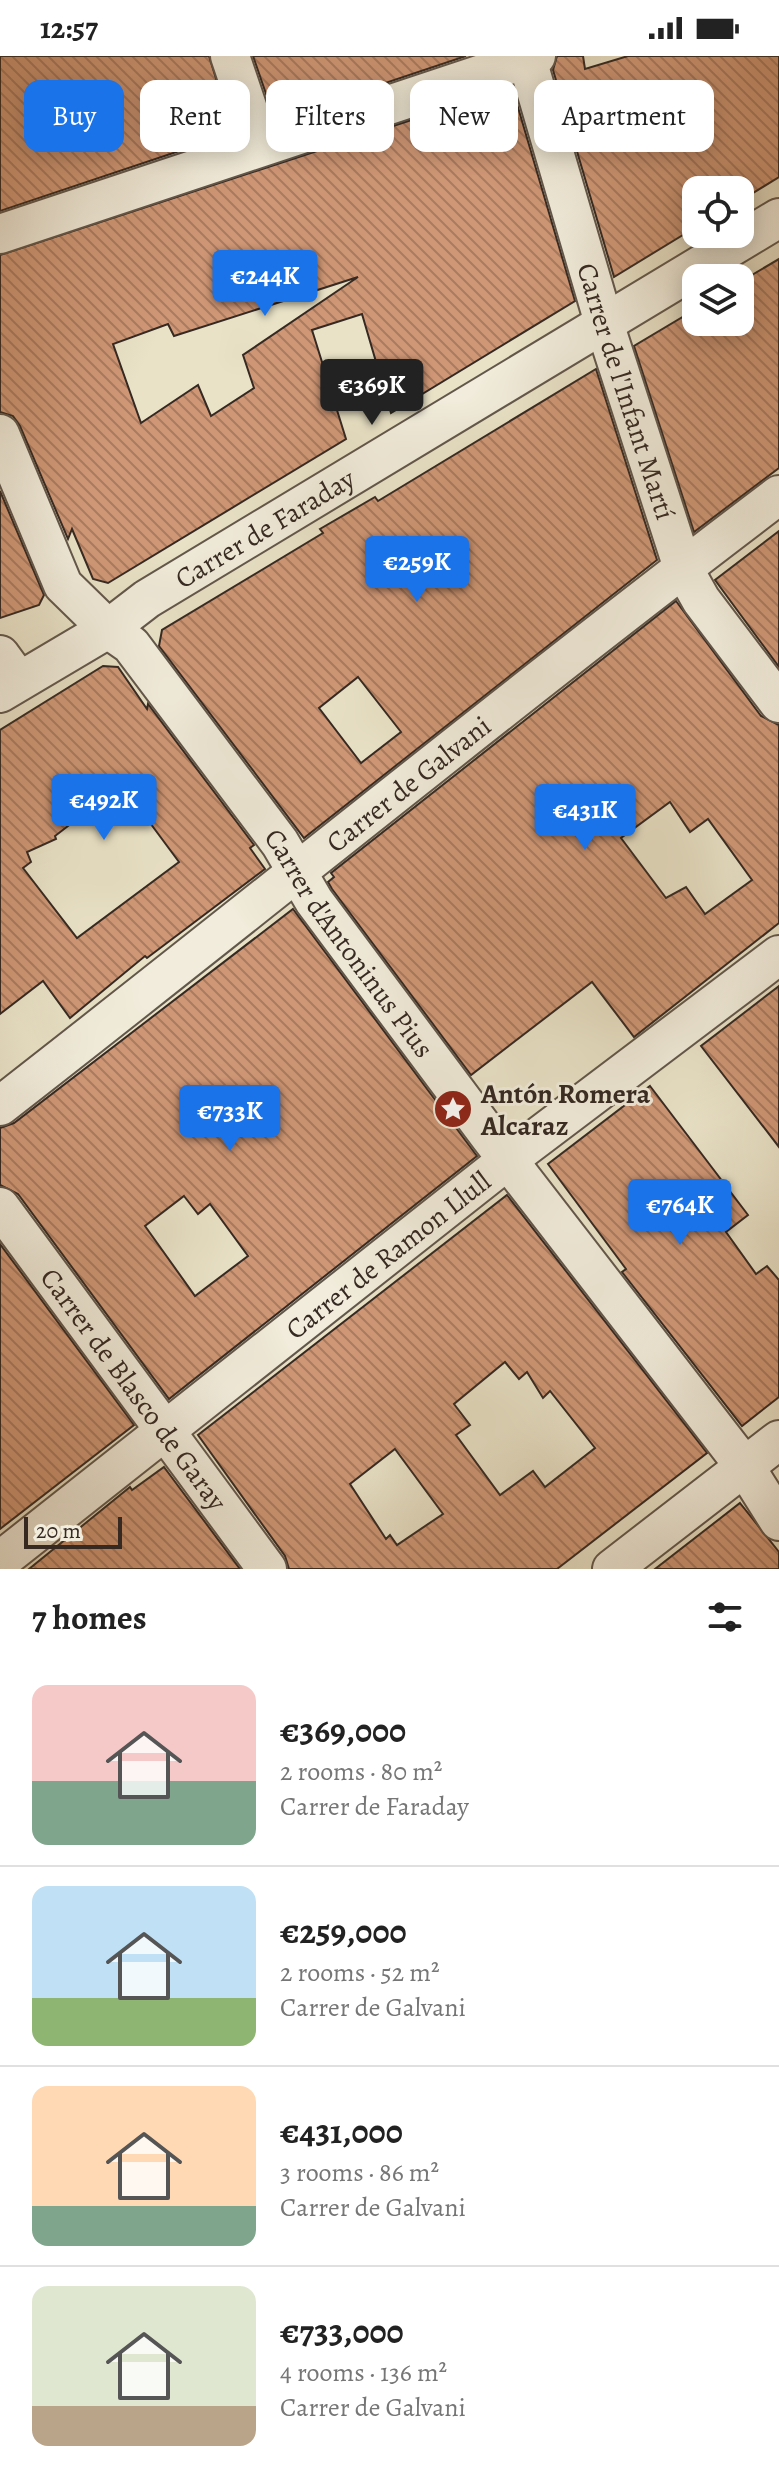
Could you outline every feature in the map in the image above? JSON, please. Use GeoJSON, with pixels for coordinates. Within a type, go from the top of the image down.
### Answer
{"type":"FeatureCollection","features":[{"type":"Feature","properties":{"kind":"street"},"geometry":{"type":"LineString","coordinates":[[230,56],[260,145]]}},
{"type":"Feature","properties":{"kind":"street"},"geometry":{"type":"LineString","coordinates":[[0,234],[529,57]]}},
{"type":"Feature","properties":{"kind":"street","name":"Carrer de l'Infant Martí"},"geometry":{"type":"LineString","coordinates":[[529,57],[604,323],[683,568],[701,600],[779,703]]}},
{"type":"Feature","properties":{"kind":"street","name":"Carrer de Faraday"},"geometry":{"type":"LineString","coordinates":[[6,676],[108,629],[147,599],[779,218]]}},
{"type":"Feature","properties":{"kind":"street","name":"Carrer d'Antoninus Pius"},"geometry":{"type":"LineString","coordinates":[[0,434],[63,585],[108,629],[131,645],[280,843],[314,901],[745,1467],[779,1521]]}},
{"type":"Feature","properties":{"kind":"street","name":"Carrer de Galvani"},"geometry":{"type":"LineString","coordinates":[[0,1106],[779,495]]}},
{"type":"Feature","properties":{"kind":"street","name":"Carrer de Ramon Llull"},"geometry":{"type":"LineString","coordinates":[[0,1561],[509,1159],[779,955]]}},
{"type":"Feature","properties":{"kind":"street","name":"Carrer de Blasco de Garay"},"geometry":{"type":"LineString","coordinates":[[0,1207],[267,1569]]}},
{"type":"Feature","properties":{"kind":"street"},"geometry":{"type":"LineString","coordinates":[[612,1569],[779,1440]]}},
{"type":"Feature","properties":{"kind":"building"},"geometry":{"type":"Polygon","coordinates":[[[0,56],[209,56],[216,80],[140,80],[140,152],[176,152],[0,211],[0,56]]]}},
{"type":"Feature","properties":{"kind":"building"},"geometry":{"type":"Polygon","coordinates":[[[253,56],[466,56],[394,80],[266,80],[266,94],[253,56]]]}},
{"type":"Feature","properties":{"kind":"building"},"geometry":{"type":"Polygon","coordinates":[[[557,56],[583,56],[585,69],[628,56],[779,56],[779,177],[754,192],[754,176],[682,176],[682,236],[614,277],[577,152],[714,152],[714,80],[556,80],[553,70],[557,56]]]}},
{"type":"Feature","properties":{"kind":"building"},"geometry":{"type":"Polygon","coordinates":[[[518,107],[575,301],[391,413],[362,314],[312,330],[346,439],[108,583],[93,579],[72,529],[68,539],[20,426],[13,416],[0,412],[0,255],[314,152],[394,152],[394,126],[410,120],[410,152],[518,152],[518,107]],[[358,277],[174,336],[168,324],[113,344],[141,423],[198,385],[211,416],[254,388],[243,355],[358,277]]]}},
{"type":"Feature","properties":{"kind":"building"},"geometry":{"type":"Polygon","coordinates":[[[779,259],[779,468],[694,532],[634,346],[682,317],[682,336],[754,336],[754,274],[779,259]]]}},
{"type":"Feature","properties":{"kind":"building"},"geometry":{"type":"Polygon","coordinates":[[[596,369],[657,560],[304,838],[159,646],[162,630],[323,533],[320,529],[375,497],[378,501],[596,369]],[[358,677],[319,708],[361,763],[401,732],[358,677]]]}},
{"type":"Feature","properties":{"kind":"building"},"geometry":{"type":"Polygon","coordinates":[[[0,491],[44,595],[39,605],[0,618],[0,491]]]}},
{"type":"Feature","properties":{"kind":"building"},"geometry":{"type":"Polygon","coordinates":[[[779,531],[779,667],[715,580],[779,531]]]}},
{"type":"Feature","properties":{"kind":"building"},"geometry":{"type":"Polygon","coordinates":[[[676,601],[761,716],[779,725],[779,923],[634,1037],[592,982],[471,1075],[332,889],[328,882],[334,877],[331,873],[676,601]],[[670,802],[621,838],[666,898],[686,887],[705,914],[752,880],[708,819],[690,832],[670,802]]]}},
{"type":"Feature","properties":{"kind":"building"},"geometry":{"type":"Polygon","coordinates":[[[103,666],[118,667],[147,709],[148,704],[254,845],[250,848],[265,869],[147,958],[145,956],[70,1018],[43,981],[0,1014],[0,730],[103,666]],[[120,799],[104,812],[98,803],[55,836],[56,839],[27,852],[31,862],[23,868],[77,938],[179,862],[133,800],[126,806],[120,799]]]}},
{"type":"Feature","properties":{"kind":"building"},"geometry":{"type":"Polygon","coordinates":[[[293,909],[477,1156],[169,1399],[18,1194],[0,1185],[0,1128],[14,1123],[293,909]],[[184,1196],[145,1226],[195,1296],[248,1256],[210,1204],[198,1214],[184,1196]]]}},
{"type":"Feature","properties":{"kind":"building"},"geometry":{"type":"Polygon","coordinates":[[[779,986],[779,1147],[701,1046],[779,986]]]}},
{"type":"Feature","properties":{"kind":"building"},"geometry":{"type":"Polygon","coordinates":[[[650,1086],[748,1215],[726,1232],[756,1274],[767,1266],[779,1280],[779,1397],[742,1426],[622,1272],[626,1269],[548,1164],[650,1086]]]}},
{"type":"Feature","properties":{"kind":"building"},"geometry":{"type":"Polygon","coordinates":[[[507,1195],[707,1453],[557,1569],[289,1569],[285,1556],[198,1435],[507,1195]],[[505,1362],[454,1404],[470,1425],[456,1435],[500,1495],[533,1471],[545,1487],[595,1448],[550,1391],[543,1398],[527,1372],[519,1379],[505,1362]],[[395,1449],[350,1484],[386,1539],[390,1535],[397,1545],[443,1514],[395,1449]]]}},
{"type":"Feature","properties":{"kind":"building"},"geometry":{"type":"Polygon","coordinates":[[[0,1244],[134,1425],[0,1529],[0,1244]]]}},
{"type":"Feature","properties":{"kind":"building"},"geometry":{"type":"Polygon","coordinates":[[[164,1467],[240,1569],[29,1569],[130,1487],[132,1490],[164,1467]]]}},
{"type":"Feature","properties":{"kind":"building"},"geometry":{"type":"Polygon","coordinates":[[[740,1503],[779,1552],[779,1569],[655,1569],[740,1503]]]}},
{"type":"Feature","properties":{"kind":"place","name":"Antón Romera Alcaraz"},"geometry":{"type":"Point","coordinates":[453,1109]}}]}
